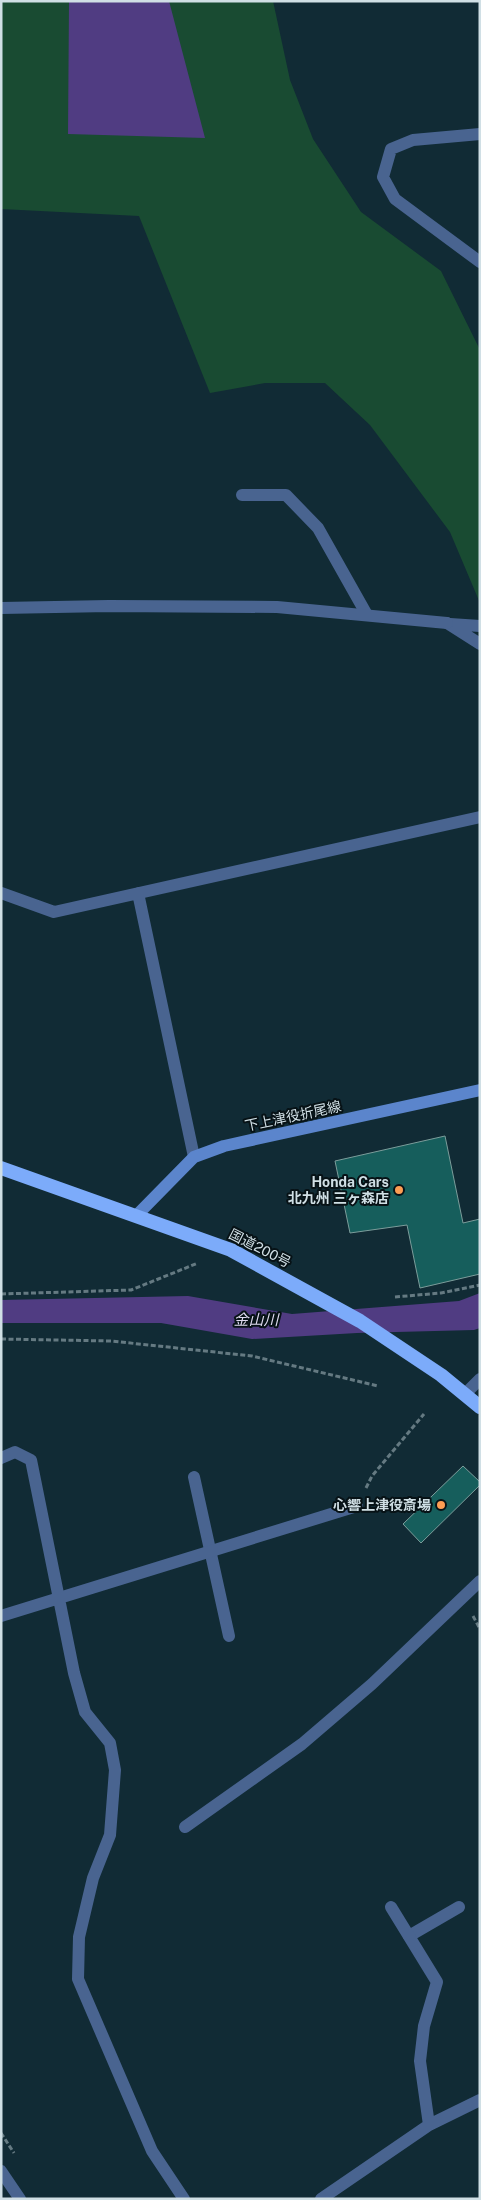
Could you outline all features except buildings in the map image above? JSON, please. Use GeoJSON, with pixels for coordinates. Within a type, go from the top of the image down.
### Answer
{"type":"FeatureCollection","features":[{"type":"Feature","properties":{"kind":"highway","name":"国道200号"},"geometry":{"type":"LineString","coordinates":[[1,1168],[231,1250],[327,1301],[410,1353],[480,1407]]}},
{"type":"Feature","properties":{"kind":"main road","name":"下上津役折尾線"},"geometry":{"type":"LineString","coordinates":[[137,1215],[194,1157],[224,1146],[480,1090]]}},
{"type":"Feature","properties":{"kind":"street"},"geometry":{"type":"LineString","coordinates":[[480,134],[413,140],[390,149],[383,176],[395,199],[480,262]]}},
{"type":"Feature","properties":{"kind":"street"},"geometry":{"type":"LineString","coordinates":[[242,495],[286,495],[318,528],[367,615]]}},
{"type":"Feature","properties":{"kind":"street"},"geometry":{"type":"LineString","coordinates":[[1,608],[109,606],[277,607],[480,626]]}},
{"type":"Feature","properties":{"kind":"street"},"geometry":{"type":"LineString","coordinates":[[447,623],[480,644]]}},
{"type":"Feature","properties":{"kind":"street"},"geometry":{"type":"LineString","coordinates":[[1,893],[54,912],[480,817]]}},
{"type":"Feature","properties":{"kind":"street"},"geometry":{"type":"LineString","coordinates":[[138,893],[194,1157]]}},
{"type":"Feature","properties":{"kind":"street"},"geometry":{"type":"LineString","coordinates":[[465,1394],[480,1379]]}},
{"type":"Feature","properties":{"kind":"street"},"geometry":{"type":"LineString","coordinates":[[1,1458],[15,1452],[31,1460],[74,1673],[85,1712],[110,1743],[115,1770],[110,1835],[93,1878],[79,1936],[78,1979],[152,2151],[184,2199]]}},
{"type":"Feature","properties":{"kind":"street"},"geometry":{"type":"LineString","coordinates":[[194,1477],[229,1636]]}},
{"type":"Feature","properties":{"kind":"street"},"geometry":{"type":"LineString","coordinates":[[1,1616],[357,1506]]}},
{"type":"Feature","properties":{"kind":"street"},"geometry":{"type":"LineString","coordinates":[[185,1827],[302,1744],[372,1684],[480,1581]]}},
{"type":"Feature","properties":{"kind":"street"},"geometry":{"type":"LineString","coordinates":[[391,1907],[437,1982],[424,2026],[420,2061],[429,2124]]}},
{"type":"Feature","properties":{"kind":"street"},"geometry":{"type":"LineString","coordinates":[[409,1936],[459,1907]]}},
{"type":"Feature","properties":{"kind":"street"},"geometry":{"type":"LineString","coordinates":[[321,2199],[336,2194],[429,2124],[480,2100]]}},
{"type":"Feature","properties":{"kind":"street"},"geometry":{"type":"LineString","coordinates":[[1,2171],[20,2199]]}},
{"type":"Feature","properties":{"kind":"path"},"geometry":{"type":"LineString","coordinates":[[1,1294],[131,1290],[231,1250]]}},
{"type":"Feature","properties":{"kind":"path"},"geometry":{"type":"LineString","coordinates":[[395,1297],[440,1293],[480,1285]]}},
{"type":"Feature","properties":{"kind":"path"},"geometry":{"type":"LineString","coordinates":[[1,1339],[111,1341],[252,1356],[378,1386]]}},
{"type":"Feature","properties":{"kind":"path"},"geometry":{"type":"LineString","coordinates":[[357,1506],[372,1476],[424,1414]]}},
{"type":"Feature","properties":{"kind":"green space"},"geometry":{"type":"Polygon","coordinates":[[[1,1],[273,1],[290,80],[313,139],[361,212],[441,271],[480,350],[480,603],[450,532],[370,425],[325,383],[265,383],[210,393],[139,216],[1,209],[1,1]]]}},
{"type":"Feature","properties":{"kind":"water"},"geometry":{"type":"Polygon","coordinates":[[[69,1],[169,1],[205,138],[68,134],[69,1]]]}},
{"type":"Feature","properties":{"kind":"water","name":"金山川"},"geometry":{"type":"Polygon","coordinates":[[[480,1293],[480,1328],[474,1330],[357,1333],[252,1339],[161,1323],[1,1323],[1,1300],[188,1296],[292,1314],[459,1301],[480,1293]]]}},
{"type":"Feature","properties":{"kind":"place","name":"Honda Cars 北九州 三ヶ森店"},"geometry":{"type":"Point","coordinates":[399,1190]}},
{"type":"Feature","properties":{"kind":"place","name":"心響上津役斎場"},"geometry":{"type":"Point","coordinates":[441,1505]}}]}
